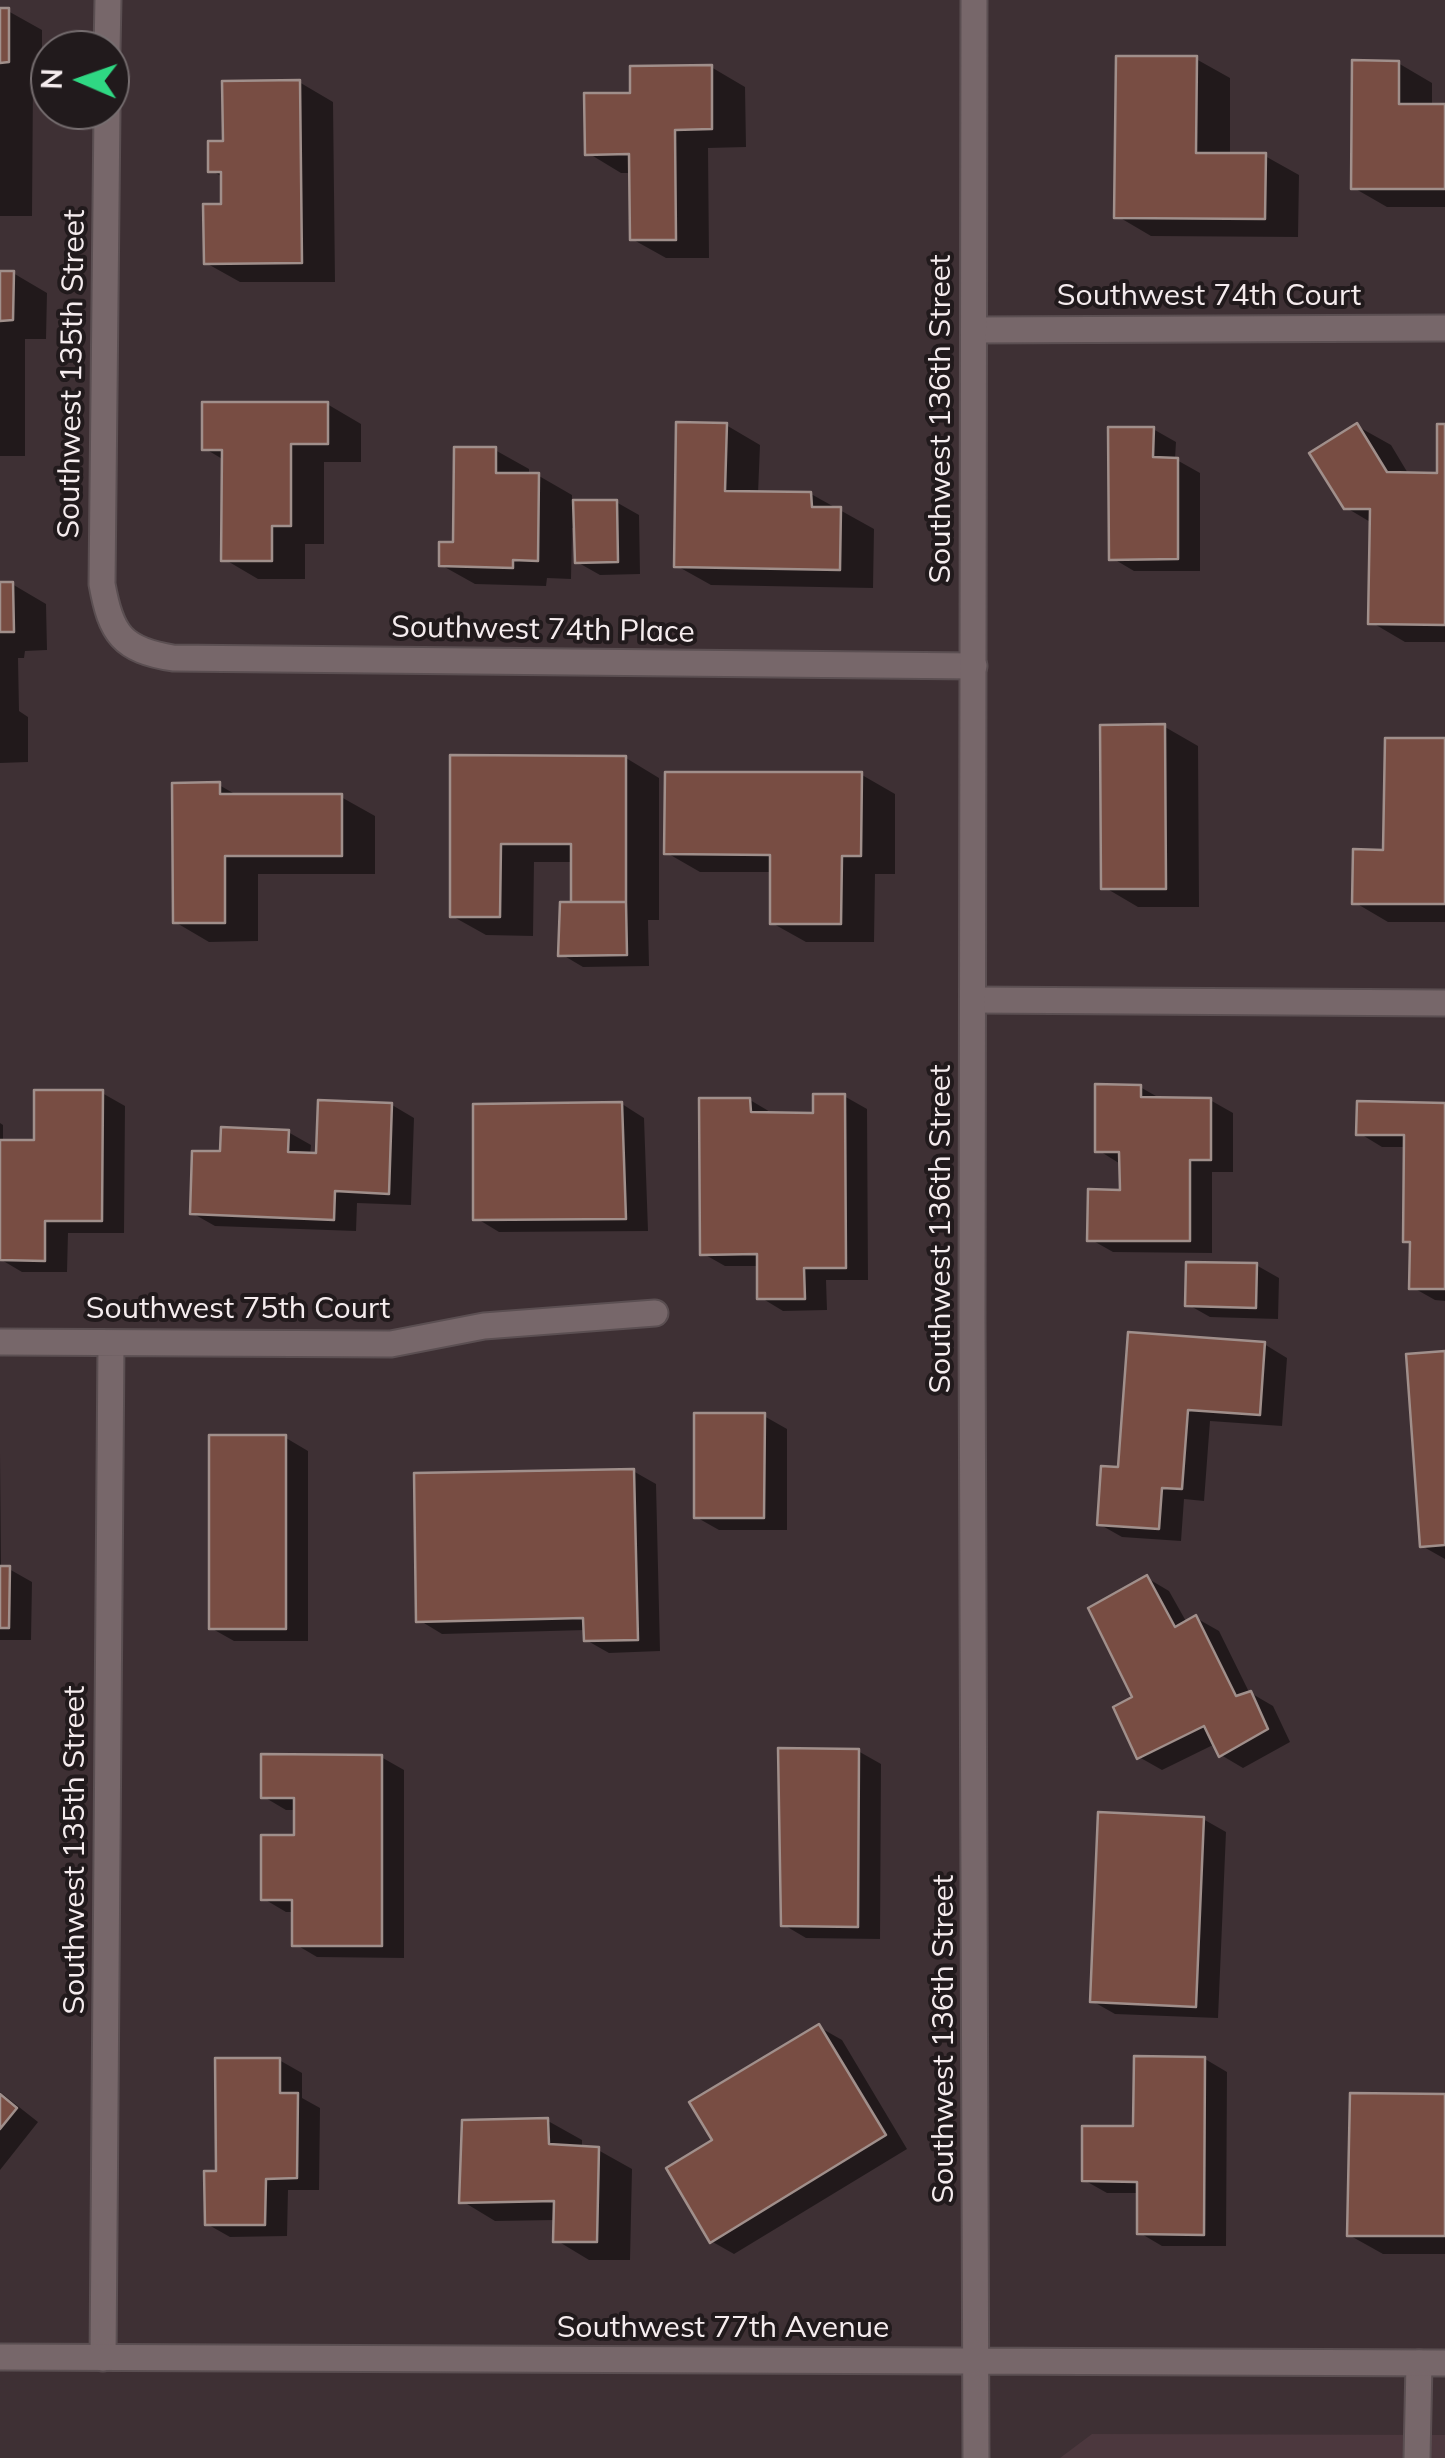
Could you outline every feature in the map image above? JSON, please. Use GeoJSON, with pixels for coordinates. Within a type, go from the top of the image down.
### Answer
{"type":"FeatureCollection","features":[{"type":"Feature","properties":{"kind":"street"},"geometry":{"type":"LineString","coordinates":[[107,30],[108,0]]}},
{"type":"Feature","properties":{"kind":"street","name":"Southwest 136th Street"},"geometry":{"type":"LineString","coordinates":[[974,0],[976,2458]]}},
{"type":"Feature","properties":{"kind":"street","name":"Southwest 135th Street"},"geometry":{"type":"LineString","coordinates":[[107,130],[102,584],[107,614],[118,635]]}},
{"type":"Feature","properties":{"kind":"street","name":"Southwest 74th Court"},"geometry":{"type":"LineString","coordinates":[[974,330],[1445,328]]}},
{"type":"Feature","properties":{"kind":"street","name":"Southwest 74th Place"},"geometry":{"type":"LineString","coordinates":[[118,635],[147,654],[173,658],[974,666]]}},
{"type":"Feature","properties":{"kind":"street"},"geometry":{"type":"LineString","coordinates":[[973,1000],[1445,1003]]}},
{"type":"Feature","properties":{"kind":"street","name":"Southwest 75th Court"},"geometry":{"type":"LineString","coordinates":[[0,1342],[392,1344],[484,1326],[655,1313]]}},
{"type":"Feature","properties":{"kind":"street","name":"Southwest 135th Street"},"geometry":{"type":"LineString","coordinates":[[103,2358],[111,1342]]}},
{"type":"Feature","properties":{"kind":"street","name":"Southwest 77th Avenue"},"geometry":{"type":"LineString","coordinates":[[0,2357],[1432,2363]]}},
{"type":"Feature","properties":{"kind":"street"},"geometry":{"type":"LineString","coordinates":[[1418,2458],[1432,2363]]}},
{"type":"Feature","properties":{"kind":"shaded area"},"geometry":{"type":"Polygon","coordinates":[[[1092,2434],[1445,2435],[1445,2458],[1060,2458],[1092,2434]]]}},
{"type":"Feature","properties":{"kind":"building"},"geometry":{"type":"Polygon","coordinates":[[[0,8],[9,8],[9,62],[0,63],[0,8]]]}},
{"type":"Feature","properties":{"kind":"building"},"geometry":{"type":"Polygon","coordinates":[[[1116,56],[1197,56],[1196,153],[1266,153],[1265,219],[1114,218],[1116,56]]]}},
{"type":"Feature","properties":{"kind":"building"},"geometry":{"type":"Polygon","coordinates":[[[1352,60],[1399,61],[1399,104],[1445,104],[1445,189],[1351,189],[1352,60]]]}},
{"type":"Feature","properties":{"kind":"building"},"geometry":{"type":"Polygon","coordinates":[[[712,65],[712,129],[675,130],[676,240],[630,240],[629,154],[585,155],[584,93],[630,93],[630,66],[712,65]]]}},
{"type":"Feature","properties":{"kind":"building"},"geometry":{"type":"Polygon","coordinates":[[[300,80],[302,263],[204,264],[203,204],[221,204],[221,172],[208,172],[208,141],[223,141],[222,81],[300,80]]]}},
{"type":"Feature","properties":{"kind":"building"},"geometry":{"type":"Polygon","coordinates":[[[0,271],[14,271],[13,320],[0,321],[0,271]]]}},
{"type":"Feature","properties":{"kind":"building"},"geometry":{"type":"Polygon","coordinates":[[[202,402],[328,402],[328,444],[291,444],[291,526],[272,526],[272,561],[221,561],[222,450],[202,450],[202,402]]]}},
{"type":"Feature","properties":{"kind":"building"},"geometry":{"type":"Polygon","coordinates":[[[676,422],[727,423],[725,491],[811,492],[812,507],[841,507],[840,570],[674,567],[676,422]]]}},
{"type":"Feature","properties":{"kind":"building"},"geometry":{"type":"Polygon","coordinates":[[[1357,423],[1387,472],[1437,473],[1437,424],[1445,424],[1445,625],[1368,624],[1370,509],[1344,509],[1309,453],[1357,423]]]}},
{"type":"Feature","properties":{"kind":"building"},"geometry":{"type":"Polygon","coordinates":[[[1108,427],[1154,427],[1153,457],[1178,458],[1178,559],[1109,560],[1108,427]]]}},
{"type":"Feature","properties":{"kind":"building"},"geometry":{"type":"Polygon","coordinates":[[[454,447],[496,447],[496,473],[539,473],[538,561],[513,560],[513,568],[439,566],[439,542],[453,542],[454,447]]]}},
{"type":"Feature","properties":{"kind":"building"},"geometry":{"type":"Polygon","coordinates":[[[573,500],[617,500],[618,562],[575,563],[573,500]]]}},
{"type":"Feature","properties":{"kind":"building"},"geometry":{"type":"Polygon","coordinates":[[[0,582],[13,582],[14,632],[0,632],[0,582]]]}},
{"type":"Feature","properties":{"kind":"building"},"geometry":{"type":"Polygon","coordinates":[[[1165,724],[1166,889],[1101,889],[1100,725],[1165,724]]]}},
{"type":"Feature","properties":{"kind":"building"},"geometry":{"type":"Polygon","coordinates":[[[1385,738],[1445,738],[1445,904],[1352,904],[1353,849],[1383,850],[1385,738]]]}},
{"type":"Feature","properties":{"kind":"building"},"geometry":{"type":"Polygon","coordinates":[[[450,755],[626,756],[626,902],[571,902],[571,844],[501,844],[500,917],[450,917],[450,755]]]}},
{"type":"Feature","properties":{"kind":"building"},"geometry":{"type":"Polygon","coordinates":[[[665,772],[862,772],[861,856],[842,856],[841,924],[770,924],[770,855],[664,854],[665,772]]]}},
{"type":"Feature","properties":{"kind":"building"},"geometry":{"type":"Polygon","coordinates":[[[220,782],[220,794],[342,794],[342,856],[225,856],[225,923],[173,923],[172,783],[220,782]]]}},
{"type":"Feature","properties":{"kind":"building"},"geometry":{"type":"Polygon","coordinates":[[[560,902],[626,902],[627,955],[558,956],[560,902]]]}},
{"type":"Feature","properties":{"kind":"building"},"geometry":{"type":"Polygon","coordinates":[[[1095,1084],[1141,1085],[1141,1097],[1211,1098],[1211,1160],[1190,1160],[1190,1241],[1087,1241],[1088,1189],[1120,1190],[1119,1152],[1095,1152],[1095,1084]]]}},
{"type":"Feature","properties":{"kind":"building"},"geometry":{"type":"Polygon","coordinates":[[[34,1090],[103,1090],[102,1221],[45,1221],[45,1261],[0,1260],[0,1140],[34,1140],[34,1090]]]}},
{"type":"Feature","properties":{"kind":"building"},"geometry":{"type":"Polygon","coordinates":[[[813,1094],[845,1094],[846,1268],[804,1268],[805,1299],[757,1299],[757,1254],[700,1255],[699,1098],[750,1098],[751,1112],[813,1113],[813,1094]]]}},
{"type":"Feature","properties":{"kind":"building"},"geometry":{"type":"Polygon","coordinates":[[[318,1100],[392,1103],[389,1194],[335,1191],[334,1220],[190,1214],[192,1151],[220,1151],[221,1127],[289,1130],[288,1152],[316,1153],[318,1100]]]}},
{"type":"Feature","properties":{"kind":"building"},"geometry":{"type":"Polygon","coordinates":[[[1357,1101],[1445,1103],[1445,1289],[1409,1289],[1410,1242],[1403,1242],[1404,1135],[1356,1135],[1357,1101]]]}},
{"type":"Feature","properties":{"kind":"building"},"geometry":{"type":"Polygon","coordinates":[[[622,1102],[626,1219],[473,1220],[473,1104],[622,1102]]]}},
{"type":"Feature","properties":{"kind":"building"},"geometry":{"type":"Polygon","coordinates":[[[1186,1262],[1257,1263],[1256,1308],[1185,1306],[1186,1262]]]}},
{"type":"Feature","properties":{"kind":"building"},"geometry":{"type":"Polygon","coordinates":[[[1128,1332],[1265,1342],[1260,1415],[1188,1410],[1182,1489],[1162,1488],[1159,1529],[1097,1525],[1101,1466],[1118,1467],[1128,1332]]]}},
{"type":"Feature","properties":{"kind":"building"},"geometry":{"type":"Polygon","coordinates":[[[1445,1351],[1445,1545],[1420,1547],[1406,1354],[1445,1351]]]}},
{"type":"Feature","properties":{"kind":"building"},"geometry":{"type":"Polygon","coordinates":[[[694,1413],[765,1413],[764,1518],[694,1518],[694,1413]]]}},
{"type":"Feature","properties":{"kind":"building"},"geometry":{"type":"Polygon","coordinates":[[[209,1435],[286,1435],[286,1629],[209,1629],[209,1435]]]}},
{"type":"Feature","properties":{"kind":"building"},"geometry":{"type":"Polygon","coordinates":[[[634,1469],[638,1640],[584,1641],[583,1618],[416,1622],[414,1473],[634,1469]]]}},
{"type":"Feature","properties":{"kind":"building"},"geometry":{"type":"Polygon","coordinates":[[[0,1566],[10,1566],[9,1628],[0,1628],[0,1566]]]}},
{"type":"Feature","properties":{"kind":"building"},"geometry":{"type":"Polygon","coordinates":[[[1147,1575],[1175,1627],[1196,1615],[1236,1696],[1251,1691],[1268,1729],[1219,1757],[1204,1726],[1137,1759],[1113,1707],[1132,1697],[1088,1608],[1147,1575]]]}},
{"type":"Feature","properties":{"kind":"building"},"geometry":{"type":"Polygon","coordinates":[[[778,1748],[859,1749],[858,1927],[781,1926],[778,1748]]]}},
{"type":"Feature","properties":{"kind":"building"},"geometry":{"type":"Polygon","coordinates":[[[261,1754],[382,1755],[382,1946],[292,1946],[292,1900],[261,1900],[261,1835],[294,1835],[294,1798],[261,1798],[261,1754]]]}},
{"type":"Feature","properties":{"kind":"building"},"geometry":{"type":"Polygon","coordinates":[[[1098,1812],[1204,1817],[1196,2007],[1090,2002],[1098,1812]]]}},
{"type":"Feature","properties":{"kind":"building"},"geometry":{"type":"Polygon","coordinates":[[[819,2024],[886,2135],[710,2243],[666,2168],[712,2140],[689,2102],[819,2024]]]}},
{"type":"Feature","properties":{"kind":"building"},"geometry":{"type":"Polygon","coordinates":[[[1134,2056],[1205,2057],[1204,2235],[1137,2234],[1137,2182],[1082,2181],[1082,2126],[1133,2126],[1134,2056]]]}},
{"type":"Feature","properties":{"kind":"building"},"geometry":{"type":"Polygon","coordinates":[[[215,2058],[280,2058],[280,2093],[298,2093],[297,2178],[266,2179],[265,2225],[205,2225],[204,2171],[216,2171],[215,2058]]]}},
{"type":"Feature","properties":{"kind":"building"},"geometry":{"type":"Polygon","coordinates":[[[1350,2093],[1445,2094],[1445,2236],[1347,2236],[1350,2093]]]}},
{"type":"Feature","properties":{"kind":"building"},"geometry":{"type":"Polygon","coordinates":[[[0,2094],[17,2108],[0,2129],[0,2094]]]}},
{"type":"Feature","properties":{"kind":"building"},"geometry":{"type":"Polygon","coordinates":[[[548,2118],[549,2144],[599,2147],[597,2242],[553,2242],[554,2201],[459,2203],[462,2120],[548,2118]]]}}]}
